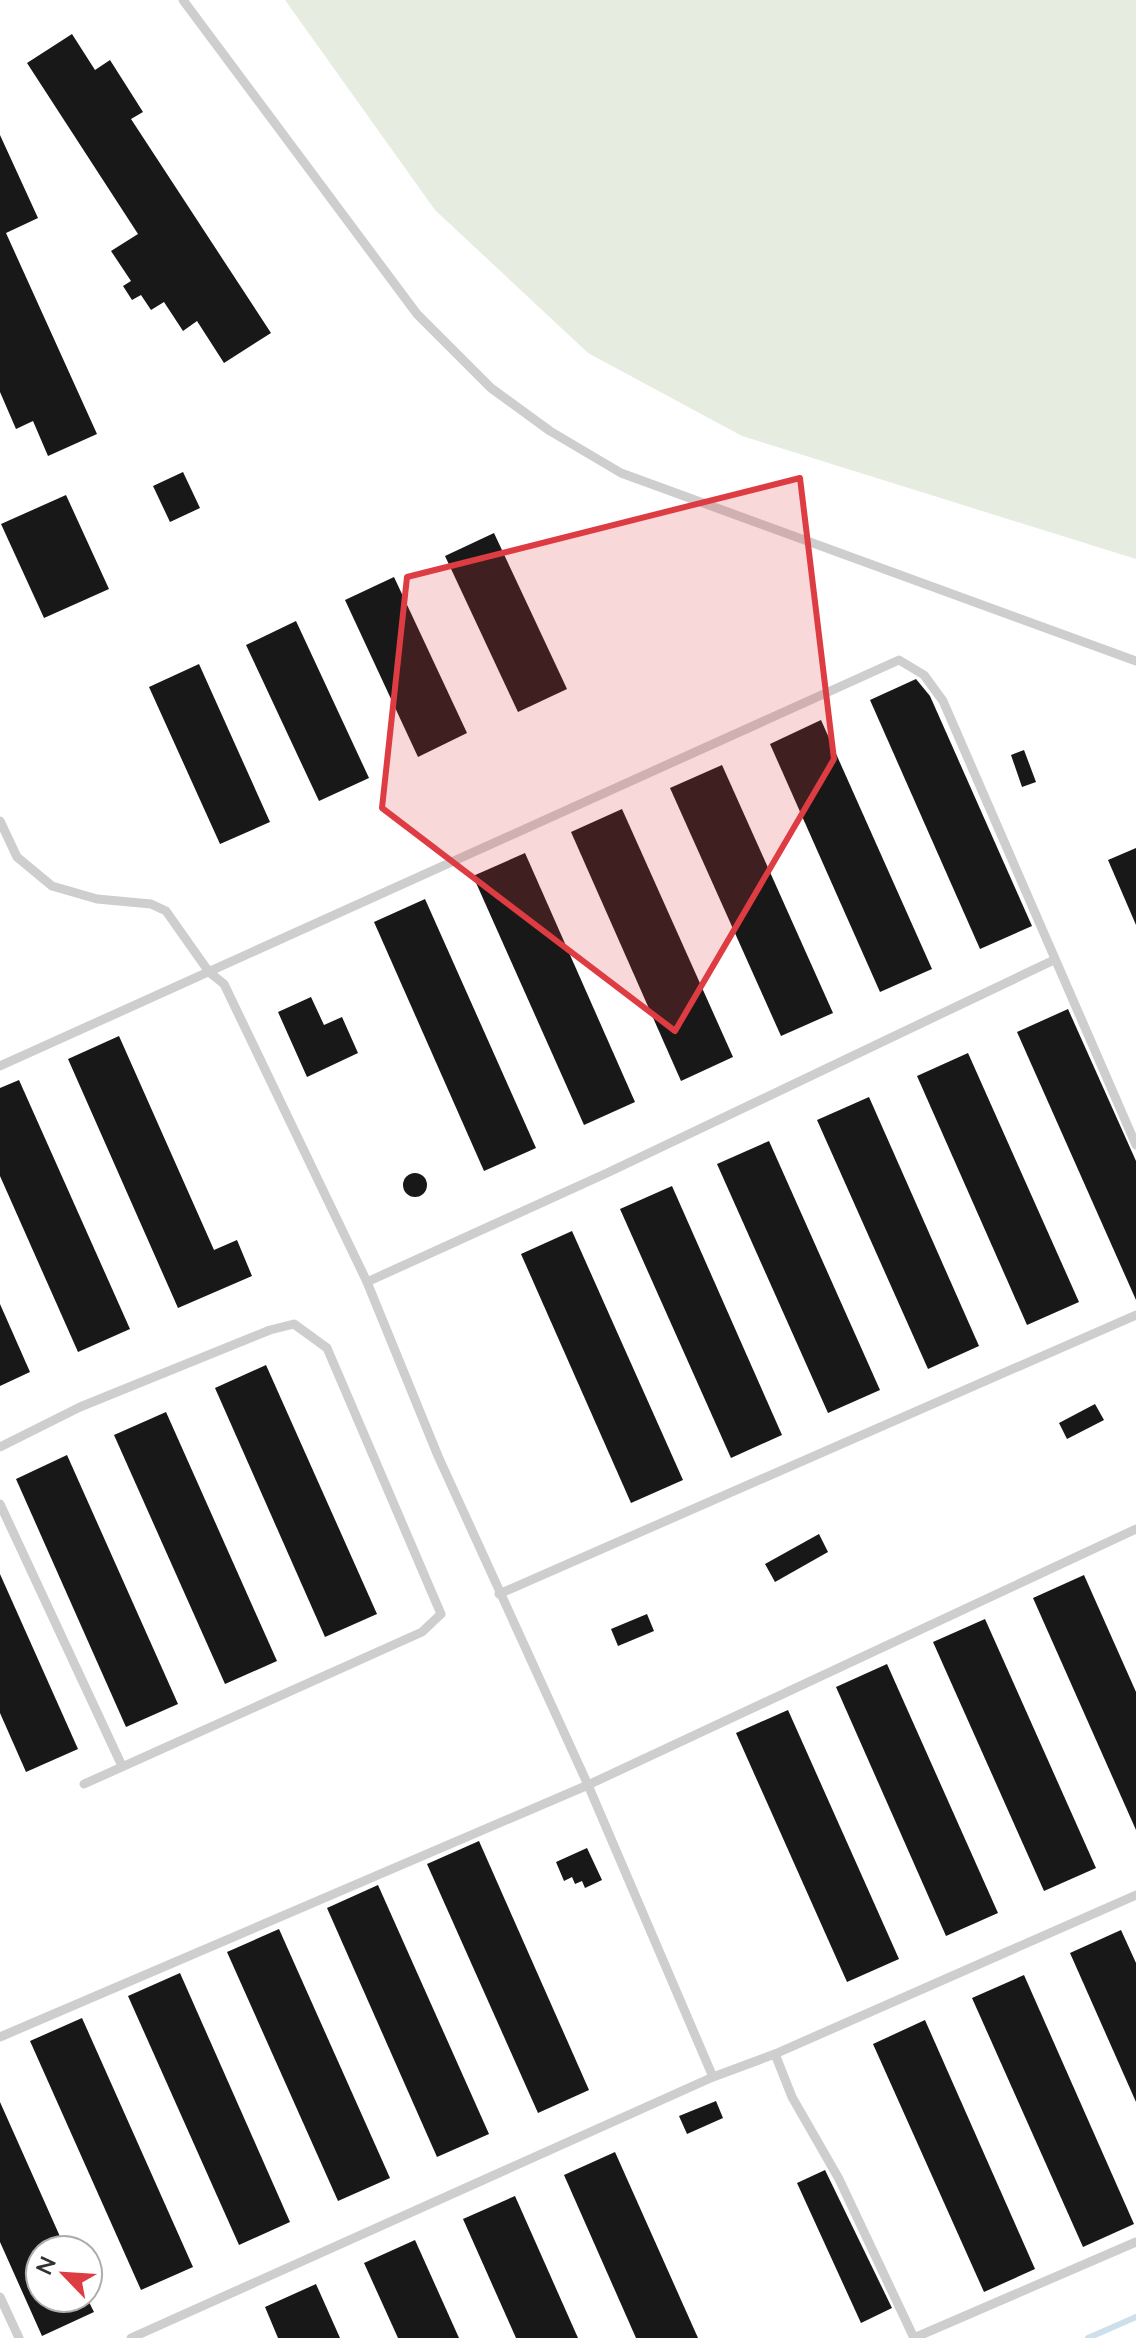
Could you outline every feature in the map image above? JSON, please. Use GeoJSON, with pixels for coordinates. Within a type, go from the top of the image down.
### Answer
{"type":"FeatureCollection","features":[{"type":"Feature","properties":{"kind":"lane"},"geometry":{"type":"LineString","coordinates":[[183,0],[417,314],[491,388],[550,431],[621,473],[1136,661]]}},
{"type":"Feature","properties":{"kind":"lane"},"geometry":{"type":"LineString","coordinates":[[0,1066],[899,660],[924,675],[943,701],[1136,1145]]}},
{"type":"Feature","properties":{"kind":"lane"},"geometry":{"type":"LineString","coordinates":[[0,821],[17,857],[52,886],[97,899],[151,904],[166,911],[209,972],[224,984],[367,1282],[499,1594],[588,1785],[713,2077]]}},
{"type":"Feature","properties":{"kind":"lane"},"geometry":{"type":"LineString","coordinates":[[367,1282],[607,1173],[1054,960]]}},
{"type":"Feature","properties":{"kind":"lane"},"geometry":{"type":"LineString","coordinates":[[499,1594],[1136,1315]]}},
{"type":"Feature","properties":{"kind":"lane"},"geometry":{"type":"LineString","coordinates":[[0,1447],[80,1407],[270,1330],[294,1324],[327,1348],[441,1614],[422,1632],[84,1784]]}},
{"type":"Feature","properties":{"kind":"lane"},"geometry":{"type":"LineString","coordinates":[[0,1504],[122,1766]]}},
{"type":"Feature","properties":{"kind":"lane"},"geometry":{"type":"LineString","coordinates":[[0,2037],[588,1785],[1136,1529]]}},
{"type":"Feature","properties":{"kind":"lane"},"geometry":{"type":"LineString","coordinates":[[131,2338],[713,2077],[775,2054],[1136,1895]]}},
{"type":"Feature","properties":{"kind":"lane"},"geometry":{"type":"LineString","coordinates":[[775,2054],[792,2097],[839,2179],[914,2338],[1136,2242]]}},
{"type":"Feature","properties":{"kind":"lane"},"geometry":{"type":"LineString","coordinates":[[0,2297],[19,2338]]}},
{"type":"Feature","properties":{"kind":"highlighted area"},"geometry":{"type":"Polygon","coordinates":[[[800,478],[834,759],[675,1031],[382,808],[407,577],[800,478]]]}},
{"type":"Feature","properties":{"kind":"shaded area"},"geometry":{"type":"Polygon","coordinates":[[[285,0],[1136,0],[1136,559],[742,436],[588,353],[435,210],[285,0]]]}},
{"type":"Feature","properties":{"kind":"building"},"geometry":{"type":"Polygon","coordinates":[[[72,34],[95,70],[110,60],[143,112],[131,119],[271,333],[224,363],[197,321],[183,331],[164,302],[151,310],[141,295],[132,300],[123,286],[131,281],[111,251],[138,234],[27,63],[72,34]]]}},
{"type":"Feature","properties":{"kind":"building"},"geometry":{"type":"Polygon","coordinates":[[[0,135],[38,218],[6,233],[97,434],[48,456],[33,421],[16,429],[0,392],[0,135]]]}},
{"type":"Feature","properties":{"kind":"building"},"geometry":{"type":"Polygon","coordinates":[[[183,472],[200,508],[170,522],[153,486],[183,472]]]}},
{"type":"Feature","properties":{"kind":"building"},"geometry":{"type":"Polygon","coordinates":[[[66,495],[109,589],[44,618],[1,524],[66,495]]]}},
{"type":"Feature","properties":{"kind":"building"},"geometry":{"type":"Polygon","coordinates":[[[494,533],[567,689],[518,712],[445,556],[494,533]]]}},
{"type":"Feature","properties":{"kind":"building"},"geometry":{"type":"Polygon","coordinates":[[[394,577],[467,733],[418,757],[345,600],[394,577]]]}},
{"type":"Feature","properties":{"kind":"building"},"geometry":{"type":"Polygon","coordinates":[[[296,621],[369,778],[319,801],[246,645],[296,621]]]}},
{"type":"Feature","properties":{"kind":"building"},"geometry":{"type":"Polygon","coordinates":[[[199,664],[270,822],[220,844],[149,687],[199,664]]]}},
{"type":"Feature","properties":{"kind":"building"},"geometry":{"type":"Polygon","coordinates":[[[916,679],[930,696],[1032,926],[980,949],[870,700],[916,679]]]}},
{"type":"Feature","properties":{"kind":"building"},"geometry":{"type":"Polygon","coordinates":[[[821,720],[932,969],[880,992],[770,744],[821,720]]]}},
{"type":"Feature","properties":{"kind":"building"},"geometry":{"type":"Polygon","coordinates":[[[1024,750],[1036,782],[1022,787],[1011,755],[1024,750]]]}},
{"type":"Feature","properties":{"kind":"building"},"geometry":{"type":"Polygon","coordinates":[[[722,765],[833,1013],[781,1036],[670,788],[722,765]]]}},
{"type":"Feature","properties":{"kind":"building"},"geometry":{"type":"Polygon","coordinates":[[[622,809],[733,1057],[681,1081],[571,832],[622,809]]]}},
{"type":"Feature","properties":{"kind":"building"},"geometry":{"type":"Polygon","coordinates":[[[1136,848],[1136,925],[1108,860],[1136,848]]]}},
{"type":"Feature","properties":{"kind":"building"},"geometry":{"type":"Polygon","coordinates":[[[525,853],[635,1102],[584,1125],[473,876],[525,853]]]}},
{"type":"Feature","properties":{"kind":"building"},"geometry":{"type":"Polygon","coordinates":[[[425,899],[536,1148],[484,1171],[374,922],[425,899]]]}},
{"type":"Feature","properties":{"kind":"building"},"geometry":{"type":"Polygon","coordinates":[[[311,997],[324,1025],[342,1017],[358,1053],[307,1077],[278,1012],[311,997]]]}},
{"type":"Feature","properties":{"kind":"building"},"geometry":{"type":"Polygon","coordinates":[[[1068,1009],[1136,1161],[1136,1300],[1017,1032],[1068,1009]]]}},
{"type":"Feature","properties":{"kind":"building"},"geometry":{"type":"Polygon","coordinates":[[[119,1036],[214,1250],[237,1240],[252,1276],[178,1308],[68,1059],[119,1036]]]}},
{"type":"Feature","properties":{"kind":"building"},"geometry":{"type":"Polygon","coordinates":[[[968,1053],[1079,1302],[1027,1325],[917,1076],[968,1053]]]}},
{"type":"Feature","properties":{"kind":"building"},"geometry":{"type":"Polygon","coordinates":[[[19,1080],[130,1329],[78,1352],[0,1176],[0,1088],[19,1080]]]}},
{"type":"Feature","properties":{"kind":"building"},"geometry":{"type":"Polygon","coordinates":[[[869,1097],[979,1346],[928,1369],[817,1120],[869,1097]]]}},
{"type":"Feature","properties":{"kind":"building"},"geometry":{"type":"Polygon","coordinates":[[[769,1141],[880,1390],[828,1413],[717,1164],[769,1141]]]}},
{"type":"Feature","properties":{"kind":"building"},"geometry":{"type":"Polygon","coordinates":[[[415,1173],[426,1180],[427,1185],[420,1196],[415,1197],[404,1190],[403,1185],[410,1174],[415,1173]]]}},
{"type":"Feature","properties":{"kind":"building"},"geometry":{"type":"Polygon","coordinates":[[[672,1186],[782,1435],[731,1458],[620,1209],[672,1186]]]}},
{"type":"Feature","properties":{"kind":"building"},"geometry":{"type":"Polygon","coordinates":[[[572,1231],[683,1480],[631,1503],[521,1254],[572,1231]]]}},
{"type":"Feature","properties":{"kind":"building"},"geometry":{"type":"Polygon","coordinates":[[[0,1304],[30,1372],[0,1386],[0,1304]]]}},
{"type":"Feature","properties":{"kind":"building"},"geometry":{"type":"Polygon","coordinates":[[[266,1365],[377,1614],[325,1637],[215,1388],[266,1365]]]}},
{"type":"Feature","properties":{"kind":"building"},"geometry":{"type":"Polygon","coordinates":[[[1095,1404],[1104,1420],[1067,1439],[1059,1423],[1095,1404]]]}},
{"type":"Feature","properties":{"kind":"building"},"geometry":{"type":"Polygon","coordinates":[[[166,1412],[277,1661],[225,1684],[114,1435],[166,1412]]]}},
{"type":"Feature","properties":{"kind":"building"},"geometry":{"type":"Polygon","coordinates":[[[67,1455],[178,1704],[126,1727],[16,1479],[67,1455]]]}},
{"type":"Feature","properties":{"kind":"building"},"geometry":{"type":"Polygon","coordinates":[[[819,1534],[828,1552],[775,1582],[765,1564],[819,1534]]]}},
{"type":"Feature","properties":{"kind":"building"},"geometry":{"type":"Polygon","coordinates":[[[0,1574],[78,1749],[26,1772],[0,1713],[0,1574]]]}},
{"type":"Feature","properties":{"kind":"building"},"geometry":{"type":"Polygon","coordinates":[[[1084,1575],[1136,1692],[1136,1830],[1033,1598],[1084,1575]]]}},
{"type":"Feature","properties":{"kind":"building"},"geometry":{"type":"Polygon","coordinates":[[[647,1614],[654,1631],[618,1646],[611,1629],[647,1614]]]}},
{"type":"Feature","properties":{"kind":"building"},"geometry":{"type":"Polygon","coordinates":[[[985,1619],[1096,1868],[1044,1891],[933,1642],[985,1619]]]}},
{"type":"Feature","properties":{"kind":"building"},"geometry":{"type":"Polygon","coordinates":[[[887,1664],[998,1913],[946,1936],[836,1687],[887,1664]]]}},
{"type":"Feature","properties":{"kind":"building"},"geometry":{"type":"Polygon","coordinates":[[[788,1710],[899,1959],[847,1982],[736,1733],[788,1710]]]}},
{"type":"Feature","properties":{"kind":"building"},"geometry":{"type":"Polygon","coordinates":[[[479,1841],[589,2090],[538,2113],[427,1864],[479,1841]]]}},
{"type":"Feature","properties":{"kind":"building"},"geometry":{"type":"Polygon","coordinates":[[[587,1848],[602,1880],[585,1888],[582,1881],[575,1884],[572,1877],[564,1881],[556,1862],[587,1848]]]}},
{"type":"Feature","properties":{"kind":"building"},"geometry":{"type":"Polygon","coordinates":[[[378,1885],[489,2134],[437,2157],[327,1908],[378,1885]]]}},
{"type":"Feature","properties":{"kind":"building"},"geometry":{"type":"Polygon","coordinates":[[[279,1929],[390,2178],[338,2201],[227,1952],[279,1929]]]}},
{"type":"Feature","properties":{"kind":"building"},"geometry":{"type":"Polygon","coordinates":[[[1121,1930],[1136,1963],[1136,2102],[1070,1953],[1121,1930]]]}},
{"type":"Feature","properties":{"kind":"building"},"geometry":{"type":"Polygon","coordinates":[[[180,1973],[290,2222],[239,2245],[128,1996],[180,1973]]]}},
{"type":"Feature","properties":{"kind":"building"},"geometry":{"type":"Polygon","coordinates":[[[1024,1975],[1134,2224],[1083,2247],[972,1998],[1024,1975]]]}},
{"type":"Feature","properties":{"kind":"building"},"geometry":{"type":"Polygon","coordinates":[[[82,2018],[193,2267],[141,2290],[30,2041],[82,2018]]]}},
{"type":"Feature","properties":{"kind":"building"},"geometry":{"type":"Polygon","coordinates":[[[925,2020],[1035,2269],[984,2292],[873,2044],[925,2020]]]}},
{"type":"Feature","properties":{"kind":"building"},"geometry":{"type":"Polygon","coordinates":[[[716,2101],[723,2118],[687,2134],[679,2116],[716,2101]]]}},
{"type":"Feature","properties":{"kind":"building"},"geometry":{"type":"Polygon","coordinates":[[[0,2102],[59,2234],[24,2234],[24,2296],[0,2242],[0,2102]]]}},
{"type":"Feature","properties":{"kind":"building"},"geometry":{"type":"Polygon","coordinates":[[[615,2152],[698,2338],[636,2338],[564,2175],[615,2152]]]}},
{"type":"Feature","properties":{"kind":"building"},"geometry":{"type":"Polygon","coordinates":[[[825,2170],[892,2308],[861,2323],[797,2183],[825,2170]]]}},
{"type":"Feature","properties":{"kind":"building"},"geometry":{"type":"Polygon","coordinates":[[[515,2196],[578,2338],[516,2338],[463,2219],[515,2196]]]}},
{"type":"Feature","properties":{"kind":"building"},"geometry":{"type":"Polygon","coordinates":[[[415,2240],[459,2338],[398,2338],[364,2263],[415,2240]]]}},
{"type":"Feature","properties":{"kind":"building"},"geometry":{"type":"Polygon","coordinates":[[[316,2284],[340,2338],[278,2338],[265,2307],[316,2284]]]}},
{"type":"Feature","properties":{"kind":"building"},"geometry":{"type":"Polygon","coordinates":[[[32,2314],[90,2314],[42,2336],[32,2314]]]}},
{"type":"Feature","properties":{"kind":"waterway"},"geometry":{"type":"LineString","coordinates":[[1088,2338],[1136,2317]]}}]}
